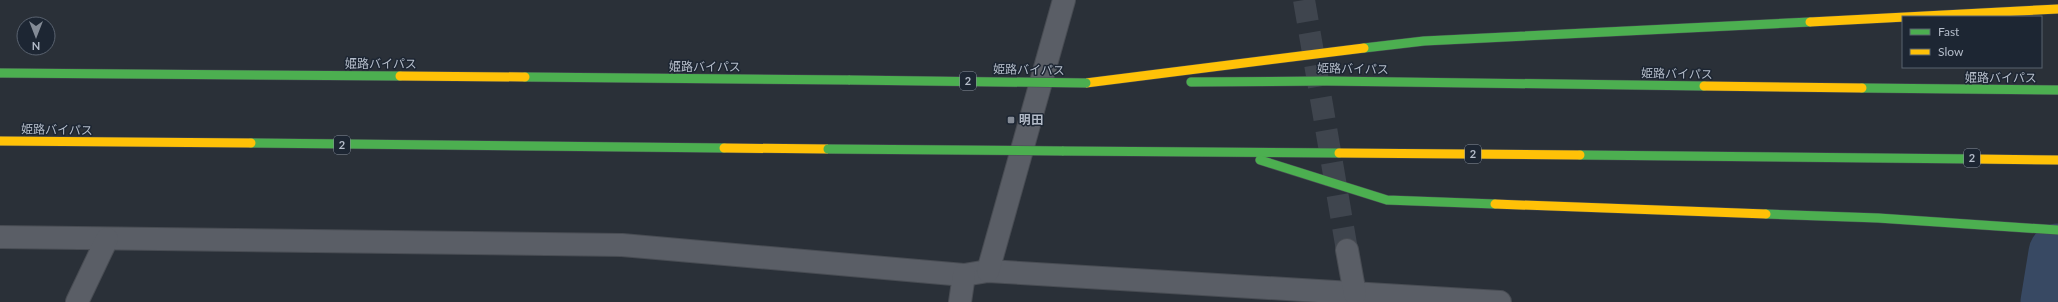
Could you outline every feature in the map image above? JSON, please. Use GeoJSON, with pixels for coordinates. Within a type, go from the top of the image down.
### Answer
{"type":"FeatureCollection","features":[{"type":"Feature","properties":{"kind":"highway"},"geometry":{"type":"LineString","coordinates":[[1086,83],[1424,41],[1908,15],[2058,9]]}},
{"type":"Feature","properties":{"kind":"highway","name":"姫路バイパス"},"geometry":{"type":"LineString","coordinates":[[0,74],[1086,83],[1327,81],[2058,90]]}},
{"type":"Feature","properties":{"kind":"highway","name":"姫路バイパス"},"geometry":{"type":"LineString","coordinates":[[0,141],[1238,153],[1885,157],[2058,160]]}},
{"type":"Feature","properties":{"kind":"highway"},"geometry":{"type":"LineString","coordinates":[[1238,153],[1387,200],[1878,218],[2058,230]]}},
{"type":"Feature","properties":{"kind":"street"},"geometry":{"type":"LineString","coordinates":[[988,271],[1064,0]]}},
{"type":"Feature","properties":{"kind":"street"},"geometry":{"type":"LineString","coordinates":[[0,237],[622,245],[964,275],[988,271],[1500,302]]}},
{"type":"Feature","properties":{"kind":"street"},"geometry":{"type":"LineString","coordinates":[[76,302],[107,239]]}},
{"type":"Feature","properties":{"kind":"street"},"geometry":{"type":"LineString","coordinates":[[1347,250],[1355,294]]}},
{"type":"Feature","properties":{"kind":"street"},"geometry":{"type":"LineString","coordinates":[[960,302],[964,275]]}},
{"type":"Feature","properties":{"kind":"waterway"},"geometry":{"type":"LineString","coordinates":[[2050,302],[2058,253]]}},
{"type":"Feature","properties":{"kind":"tunnel"},"geometry":{"type":"LineString","coordinates":[[1304,0],[1347,250]]}},
{"type":"Feature","properties":{"kind":"traffic: fast"},"geometry":{"type":"LineString","coordinates":[[1364,48],[1424,41],[1810,22]]}},
{"type":"Feature","properties":{"kind":"traffic: fast"},"geometry":{"type":"LineString","coordinates":[[0,73],[400,76]]}},
{"type":"Feature","properties":{"kind":"traffic: fast"},"geometry":{"type":"LineString","coordinates":[[525,77],[850,80]]}},
{"type":"Feature","properties":{"kind":"traffic: fast"},"geometry":{"type":"LineString","coordinates":[[850,80],[1086,83]]}},
{"type":"Feature","properties":{"kind":"traffic: fast"},"geometry":{"type":"LineString","coordinates":[[1191,82],[1327,81],[1704,86]]}},
{"type":"Feature","properties":{"kind":"traffic: fast"},"geometry":{"type":"LineString","coordinates":[[1862,88],[2058,90]]}},
{"type":"Feature","properties":{"kind":"traffic: fast"},"geometry":{"type":"LineString","coordinates":[[251,143],[724,148]]}},
{"type":"Feature","properties":{"kind":"traffic: fast"},"geometry":{"type":"LineString","coordinates":[[828,149],[1062,151]]}},
{"type":"Feature","properties":{"kind":"traffic: fast"},"geometry":{"type":"LineString","coordinates":[[1062,151],[1339,153]]}},
{"type":"Feature","properties":{"kind":"traffic: fast"},"geometry":{"type":"LineString","coordinates":[[1580,155],[1975,159]]}},
{"type":"Feature","properties":{"kind":"traffic: fast"},"geometry":{"type":"LineString","coordinates":[[1260,160],[1387,200],[1495,204]]}},
{"type":"Feature","properties":{"kind":"traffic: fast"},"geometry":{"type":"LineString","coordinates":[[1766,214],[1878,218],[2058,230]]}},
{"type":"Feature","properties":{"kind":"traffic: slow"},"geometry":{"type":"LineString","coordinates":[[1924,16],[2058,9]]}},
{"type":"Feature","properties":{"kind":"traffic: slow"},"geometry":{"type":"LineString","coordinates":[[1810,22],[1902,17]]}},
{"type":"Feature","properties":{"kind":"traffic: slow"},"geometry":{"type":"LineString","coordinates":[[1086,83],[1364,48]]}},
{"type":"Feature","properties":{"kind":"traffic: slow"},"geometry":{"type":"LineString","coordinates":[[400,76],[525,77]]}},
{"type":"Feature","properties":{"kind":"traffic: slow"},"geometry":{"type":"LineString","coordinates":[[1704,86],[1862,88]]}},
{"type":"Feature","properties":{"kind":"traffic: slow"},"geometry":{"type":"LineString","coordinates":[[0,141],[251,143]]}},
{"type":"Feature","properties":{"kind":"traffic: slow"},"geometry":{"type":"LineString","coordinates":[[724,148],[828,149]]}},
{"type":"Feature","properties":{"kind":"traffic: slow"},"geometry":{"type":"LineString","coordinates":[[1339,153],[1580,155]]}},
{"type":"Feature","properties":{"kind":"traffic: slow"},"geometry":{"type":"LineString","coordinates":[[1975,159],[2058,160]]}},
{"type":"Feature","properties":{"kind":"traffic: slow"},"geometry":{"type":"LineString","coordinates":[[1495,204],[1766,214]]}},
{"type":"Feature","properties":{"kind":"place","name":"明田"},"geometry":{"type":"Point","coordinates":[1011,120]}}]}
